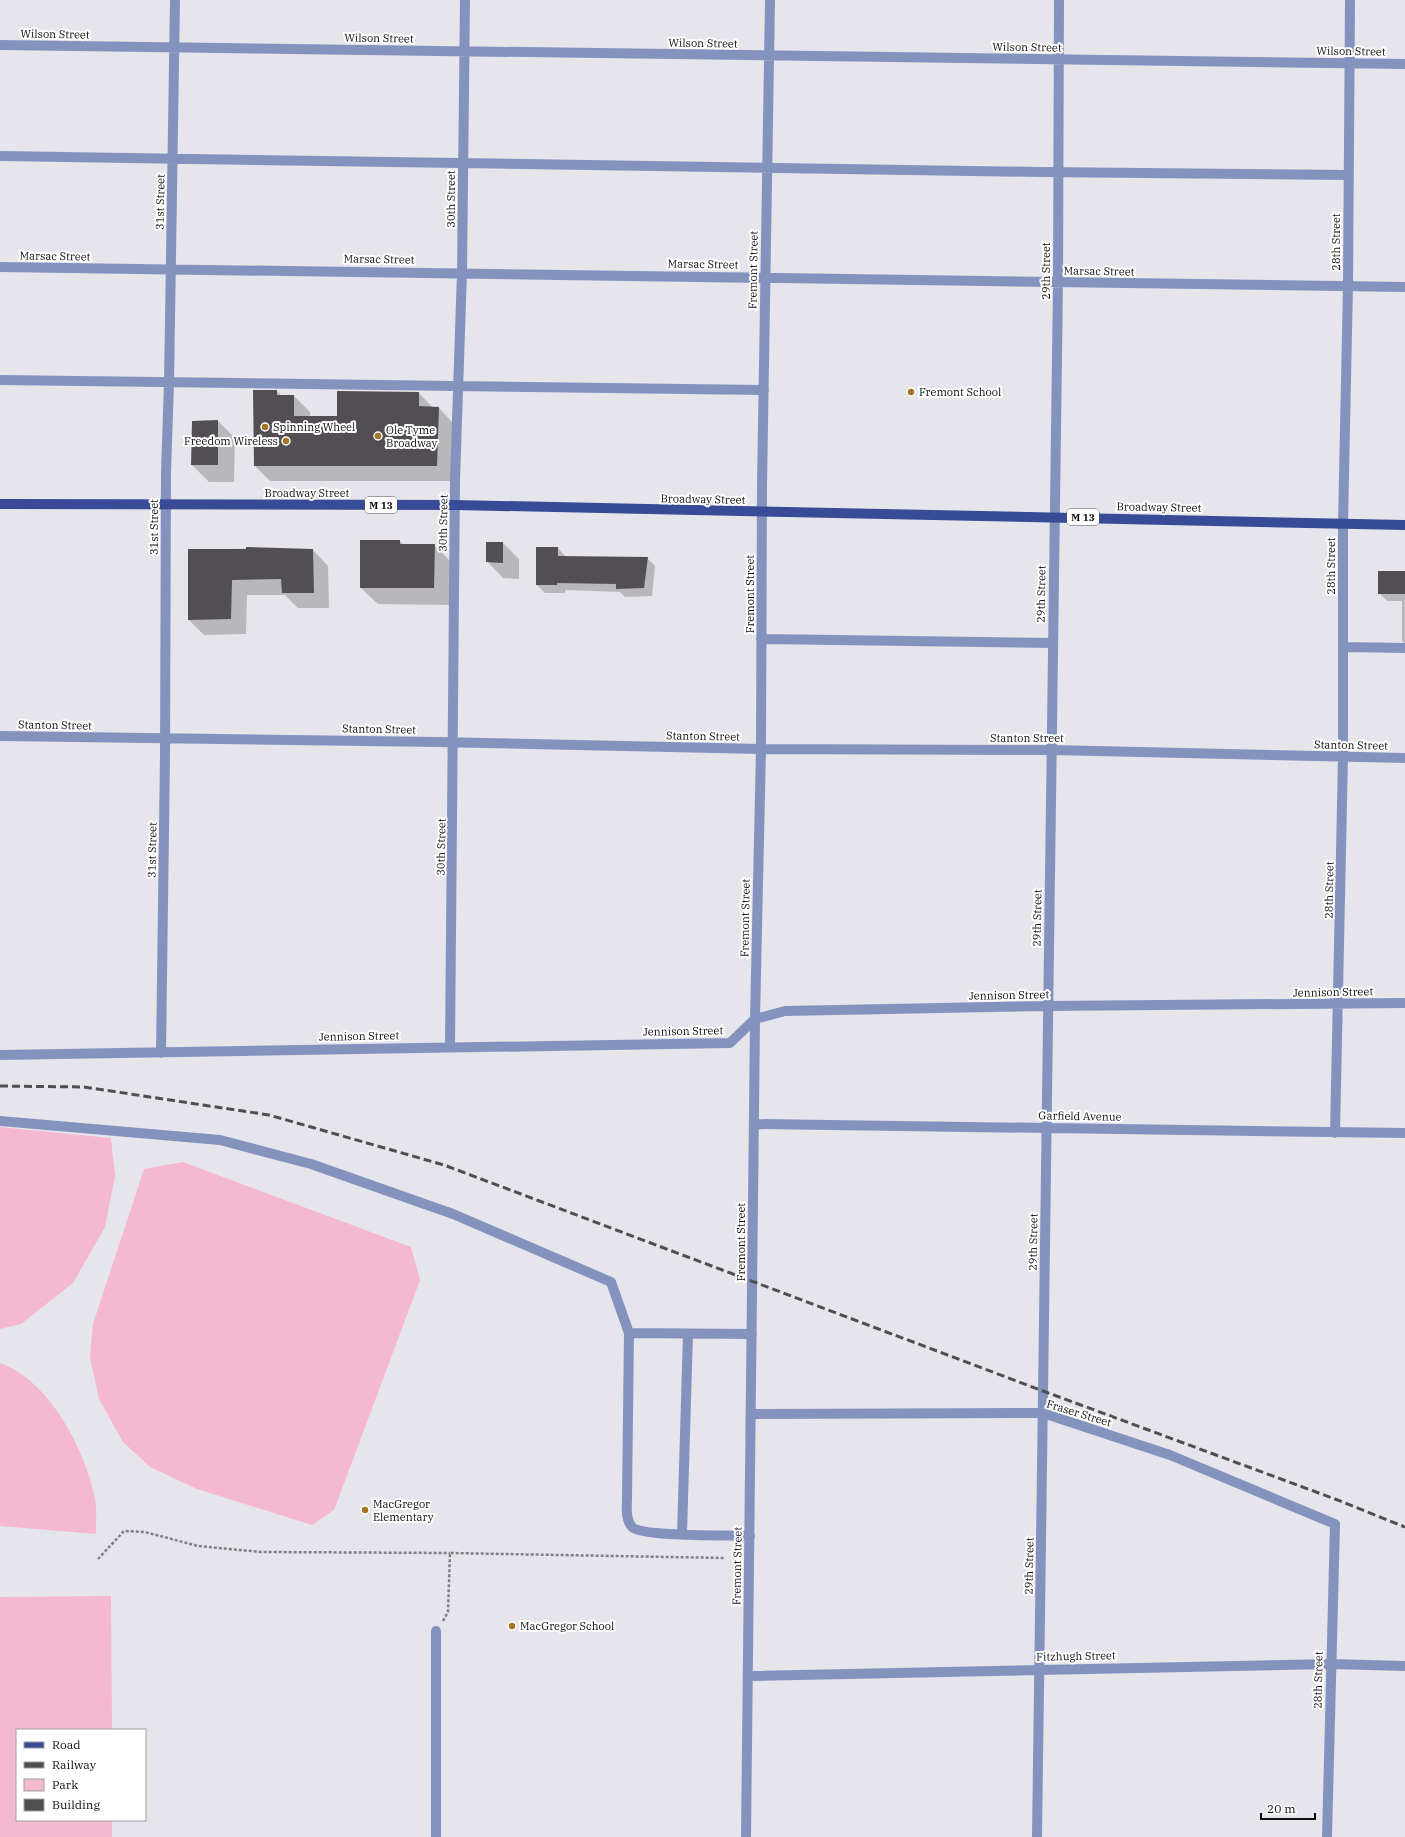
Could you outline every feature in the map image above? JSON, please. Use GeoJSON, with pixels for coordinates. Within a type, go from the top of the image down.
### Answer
{"type":"FeatureCollection","features":[{"type":"Feature","properties":{"kind":"main road","name":"Broadway Street"},"geometry":{"type":"LineString","coordinates":[[0,504],[166,506],[455,505],[762,512],[1055,516],[1343,524],[1405,524]]}},
{"type":"Feature","properties":{"kind":"street","name":"31st Street"},"geometry":{"type":"LineString","coordinates":[[161,1053],[166,506],[175,0]]}},
{"type":"Feature","properties":{"kind":"street","name":"30th Street"},"geometry":{"type":"LineString","coordinates":[[450,1046],[455,505],[462,272],[465,0]]}},
{"type":"Feature","properties":{"kind":"street","name":"Fremont Street"},"geometry":{"type":"LineString","coordinates":[[746,1837],[755,1019],[761,749],[762,512],[770,0]]}},
{"type":"Feature","properties":{"kind":"street","name":"29th Street"},"geometry":{"type":"LineString","coordinates":[[1037,1837],[1047,1127],[1047,1006],[1058,283],[1059,0]]}},
{"type":"Feature","properties":{"kind":"street","name":"28th Street"},"geometry":{"type":"LineString","coordinates":[[1335,1133],[1339,1004],[1343,757],[1343,524],[1348,285],[1350,0]]}},
{"type":"Feature","properties":{"kind":"street","name":"Wilson Street"},"geometry":{"type":"LineString","coordinates":[[0,45],[1405,64]]}},
{"type":"Feature","properties":{"kind":"street"},"geometry":{"type":"LineString","coordinates":[[0,156],[1058,173],[1349,175]]}},
{"type":"Feature","properties":{"kind":"street","name":"Marsac Street"},"geometry":{"type":"LineString","coordinates":[[0,267],[462,272],[1058,283],[1348,285],[1405,287]]}},
{"type":"Feature","properties":{"kind":"street"},"geometry":{"type":"LineString","coordinates":[[0,380],[764,390]]}},
{"type":"Feature","properties":{"kind":"street"},"geometry":{"type":"LineString","coordinates":[[761,639],[1052,643]]}},
{"type":"Feature","properties":{"kind":"street"},"geometry":{"type":"LineString","coordinates":[[1343,648],[1405,648]]}},
{"type":"Feature","properties":{"kind":"street","name":"Stanton Street"},"geometry":{"type":"LineString","coordinates":[[0,736],[761,749],[1052,750],[1405,758]]}},
{"type":"Feature","properties":{"kind":"street","name":"Jennison Street"},"geometry":{"type":"LineString","coordinates":[[0,1054],[161,1053],[450,1046],[730,1042],[755,1019],[785,1011],[1047,1006],[1405,1003]]}},
{"type":"Feature","properties":{"kind":"street"},"geometry":{"type":"LineString","coordinates":[[0,1121],[220,1140],[311,1164],[453,1214],[611,1282],[629,1334],[628,1517],[631,1526],[636,1531],[750,1536]]}},
{"type":"Feature","properties":{"kind":"street","name":"Garfield Avenue"},"geometry":{"type":"LineString","coordinates":[[754,1124],[1405,1133]]}},
{"type":"Feature","properties":{"kind":"street"},"geometry":{"type":"LineString","coordinates":[[629,1334],[752,1334]]}},
{"type":"Feature","properties":{"kind":"street"},"geometry":{"type":"LineString","coordinates":[[682,1534],[688,1334]]}},
{"type":"Feature","properties":{"kind":"street","name":"Fraser Street"},"geometry":{"type":"LineString","coordinates":[[751,1414],[1043,1413],[1170,1455],[1335,1524]]}},
{"type":"Feature","properties":{"kind":"street","name":"28th Street"},"geometry":{"type":"LineString","coordinates":[[1327,1837],[1335,1524]]}},
{"type":"Feature","properties":{"kind":"street"},"geometry":{"type":"LineString","coordinates":[[436,1631],[436,1837]]}},
{"type":"Feature","properties":{"kind":"street","name":"Fitzhugh Street"},"geometry":{"type":"LineString","coordinates":[[748,1676],[1331,1664],[1405,1666]]}},
{"type":"Feature","properties":{"kind":"path"},"geometry":{"type":"LineString","coordinates":[[98,1559],[124,1531],[145,1532],[198,1546],[262,1552],[450,1553],[725,1558]]}},
{"type":"Feature","properties":{"kind":"path"},"geometry":{"type":"LineString","coordinates":[[436,1631],[448,1612],[450,1553]]}},
{"type":"Feature","properties":{"kind":"green space"},"geometry":{"type":"Polygon","coordinates":[[[0,1127],[111,1138],[115,1176],[105,1227],[73,1283],[21,1324],[0,1329],[0,1127]]]}},
{"type":"Feature","properties":{"kind":"green space"},"geometry":{"type":"Polygon","coordinates":[[[183,1162],[411,1247],[420,1280],[334,1510],[312,1525],[197,1489],[150,1467],[123,1442],[99,1399],[90,1357],[93,1324],[144,1169],[183,1162]]]}},
{"type":"Feature","properties":{"kind":"green space"},"geometry":{"type":"Polygon","coordinates":[[[0,1363],[18,1372],[34,1384],[49,1400],[62,1418],[83,1459],[90,1479],[95,1498],[96,1534],[0,1526],[0,1363]]]}},
{"type":"Feature","properties":{"kind":"green space"},"geometry":{"type":"Polygon","coordinates":[[[111,1596],[112,1729],[16,1729],[16,1821],[112,1821],[112,1837],[0,1837],[0,1597],[111,1596]]]}},
{"type":"Feature","properties":{"kind":"building"},"geometry":{"type":"Polygon","coordinates":[[[253,390],[277,390],[277,395],[294,395],[294,416],[337,416],[337,391],[419,392],[419,406],[439,407],[437,466],[254,466],[253,390]]]}},
{"type":"Feature","properties":{"kind":"building"},"geometry":{"type":"Polygon","coordinates":[[[218,420],[218,465],[191,465],[192,421],[218,420]]]}},
{"type":"Feature","properties":{"kind":"building"},"geometry":{"type":"Polygon","coordinates":[[[360,540],[400,540],[400,544],[435,544],[434,588],[360,588],[360,540]]]}},
{"type":"Feature","properties":{"kind":"building"},"geometry":{"type":"Polygon","coordinates":[[[486,542],[503,542],[503,563],[486,562],[486,542]]]}},
{"type":"Feature","properties":{"kind":"building"},"geometry":{"type":"Polygon","coordinates":[[[246,547],[313,549],[314,593],[282,593],[281,579],[232,580],[231,619],[188,620],[188,549],[246,549],[246,547]]]}},
{"type":"Feature","properties":{"kind":"building"},"geometry":{"type":"Polygon","coordinates":[[[536,547],[558,547],[558,556],[648,557],[644,588],[616,589],[616,584],[557,583],[557,585],[536,585],[536,547]]]}},
{"type":"Feature","properties":{"kind":"building"},"geometry":{"type":"Polygon","coordinates":[[[1378,571],[1405,571],[1405,594],[1378,594],[1378,571]]]}},
{"type":"Feature","properties":{"kind":"railway"},"geometry":{"type":"LineString","coordinates":[[0,1086],[84,1087],[269,1115],[444,1165],[1043,1391],[1335,1499],[1405,1527]]}},
{"type":"Feature","properties":{"kind":"place","name":"Fremont School"},"geometry":{"type":"Point","coordinates":[911,392]}},
{"type":"Feature","properties":{"kind":"place","name":"Spinning Wheel"},"geometry":{"type":"Point","coordinates":[265,427]}},
{"type":"Feature","properties":{"kind":"place","name":"Ole Tyme Broadway"},"geometry":{"type":"Point","coordinates":[378,436]}},
{"type":"Feature","properties":{"kind":"place","name":"Freedom Wireless"},"geometry":{"type":"Point","coordinates":[286,441]}},
{"type":"Feature","properties":{"kind":"place","name":"MacGregor Elementary"},"geometry":{"type":"Point","coordinates":[365,1510]}},
{"type":"Feature","properties":{"kind":"place","name":"MacGregor School"},"geometry":{"type":"Point","coordinates":[512,1626]}}]}
